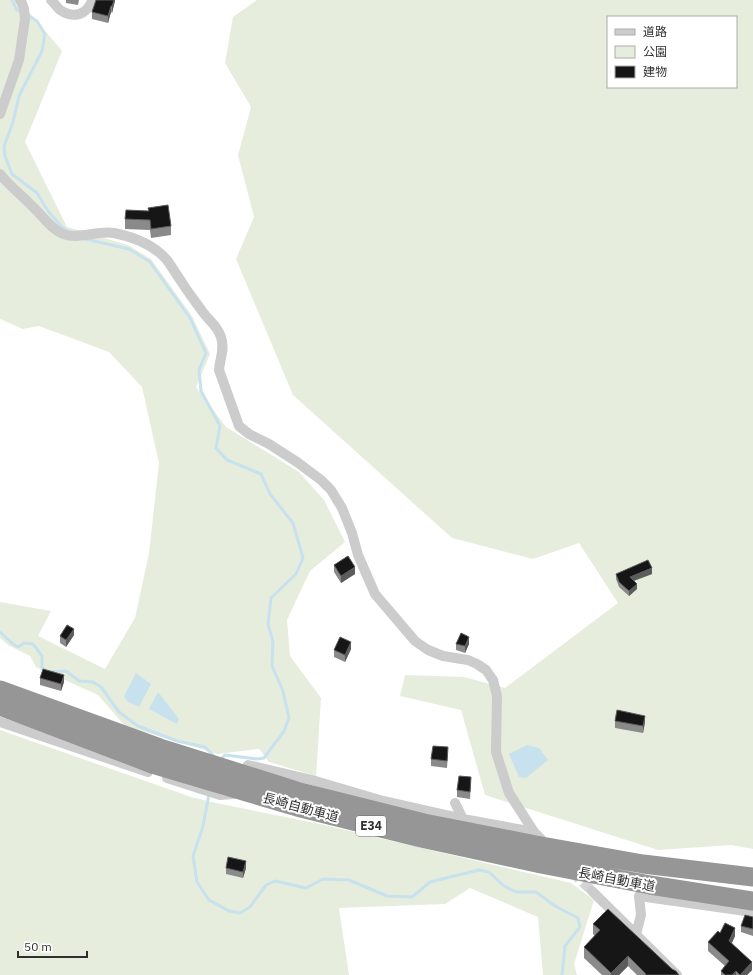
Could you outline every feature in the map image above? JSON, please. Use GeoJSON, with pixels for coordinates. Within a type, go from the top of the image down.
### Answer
{"type":"FeatureCollection","features":[{"type":"Feature","properties":{"kind":"highway","name":"長崎自動車道"},"geometry":{"type":"LineString","coordinates":[[0,690],[160,748],[300,792],[424,823],[643,864],[753,877]]}},
{"type":"Feature","properties":{"kind":"highway","name":"長崎自動車道"},"geometry":{"type":"LineString","coordinates":[[0,706],[155,765],[311,810],[421,838],[541,864],[650,885],[753,901]]}},
{"type":"Feature","properties":{"kind":"street"},"geometry":{"type":"LineString","coordinates":[[51,0],[60,9],[69,14],[79,15],[89,8],[92,1]]}},
{"type":"Feature","properties":{"kind":"street"},"geometry":{"type":"LineString","coordinates":[[0,114],[19,60],[23,9]]}},
{"type":"Feature","properties":{"kind":"street"},"geometry":{"type":"LineString","coordinates":[[0,174],[4,180],[33,206],[57,231],[65,235],[72,236],[99,232],[112,233],[132,238],[147,244],[167,260],[204,315],[217,327],[222,338],[224,351],[219,370],[239,426],[249,434],[269,444],[297,462],[321,480],[331,490],[342,508],[352,533],[358,555],[375,594],[415,641],[428,650],[443,656],[468,660],[477,664],[486,670],[493,680],[497,696],[496,752],[508,793],[538,835],[383,801],[312,780],[248,765],[233,794],[220,794],[202,790],[0,722]]}},
{"type":"Feature","properties":{"kind":"street"},"geometry":{"type":"LineString","coordinates":[[455,803],[463,819]]}},
{"type":"Feature","properties":{"kind":"street"},"geometry":{"type":"LineString","coordinates":[[592,892],[677,975]]}},
{"type":"Feature","properties":{"kind":"street"},"geometry":{"type":"LineString","coordinates":[[636,934],[641,915],[639,896],[753,912]]}},
{"type":"Feature","properties":{"kind":"green space"},"geometry":{"type":"Polygon","coordinates":[[[0,0],[19,0],[62,51],[25,142],[67,227],[128,245],[151,259],[192,316],[210,354],[196,387],[226,427],[299,472],[324,500],[345,542],[310,571],[287,620],[290,656],[321,698],[316,776],[269,762],[259,749],[218,754],[125,726],[98,695],[36,667],[30,656],[8,645],[0,638],[0,602],[51,611],[38,636],[105,669],[135,618],[149,553],[159,463],[142,387],[109,352],[39,326],[23,329],[0,319],[0,0]]]}},
{"type":"Feature","properties":{"kind":"green space"},"geometry":{"type":"Polygon","coordinates":[[[257,0],[753,0],[753,849],[731,845],[658,850],[485,795],[461,710],[400,696],[405,675],[464,677],[505,688],[618,603],[579,543],[533,559],[452,538],[293,395],[236,259],[254,217],[238,155],[251,107],[225,63],[233,17],[257,0]]]}},
{"type":"Feature","properties":{"kind":"green space"},"geometry":{"type":"Polygon","coordinates":[[[0,730],[191,797],[320,824],[571,883],[594,900],[574,964],[577,975],[543,975],[538,917],[470,888],[445,904],[339,908],[349,975],[0,975],[0,730]]]}},
{"type":"Feature","properties":{"kind":"water"},"geometry":{"type":"Polygon","coordinates":[[[136,673],[151,684],[139,707],[127,701],[124,696],[136,673]]]}},
{"type":"Feature","properties":{"kind":"water"},"geometry":{"type":"Polygon","coordinates":[[[158,692],[179,719],[177,724],[149,709],[158,692]]]}},
{"type":"Feature","properties":{"kind":"water"},"geometry":{"type":"Polygon","coordinates":[[[527,745],[539,748],[548,760],[526,778],[519,777],[509,754],[527,745]]]}},
{"type":"Feature","properties":{"kind":"building"},"geometry":{"type":"Polygon","coordinates":[[[96,0],[114,0],[108,16],[92,12],[96,0]]]}},
{"type":"Feature","properties":{"kind":"building"},"geometry":{"type":"Polygon","coordinates":[[[168,205],[171,226],[151,229],[150,220],[125,219],[126,210],[149,211],[148,208],[168,205]]]}},
{"type":"Feature","properties":{"kind":"building"},"geometry":{"type":"Polygon","coordinates":[[[348,556],[355,567],[341,576],[334,565],[348,556]]]}},
{"type":"Feature","properties":{"kind":"building"},"geometry":{"type":"Polygon","coordinates":[[[648,560],[652,568],[630,577],[637,584],[629,591],[619,582],[616,574],[648,560]]]}},
{"type":"Feature","properties":{"kind":"building"},"geometry":{"type":"Polygon","coordinates":[[[67,625],[74,629],[66,640],[60,636],[67,625]]]}},
{"type":"Feature","properties":{"kind":"building"},"geometry":{"type":"Polygon","coordinates":[[[461,633],[469,637],[465,646],[456,644],[461,633]]]}},
{"type":"Feature","properties":{"kind":"building"},"geometry":{"type":"Polygon","coordinates":[[[340,637],[351,642],[345,655],[334,650],[340,637]]]}},
{"type":"Feature","properties":{"kind":"building"},"geometry":{"type":"Polygon","coordinates":[[[43,669],[64,675],[61,684],[40,678],[43,669]]]}},
{"type":"Feature","properties":{"kind":"building"},"geometry":{"type":"Polygon","coordinates":[[[617,710],[645,716],[643,726],[615,721],[617,710]]]}},
{"type":"Feature","properties":{"kind":"building"},"geometry":{"type":"Polygon","coordinates":[[[433,746],[448,747],[447,761],[431,759],[433,746]]]}},
{"type":"Feature","properties":{"kind":"building"},"geometry":{"type":"Polygon","coordinates":[[[459,776],[471,777],[470,792],[457,790],[459,776]]]}},
{"type":"Feature","properties":{"kind":"building"},"geometry":{"type":"Polygon","coordinates":[[[228,857],[246,861],[243,872],[226,868],[228,857]]]}},
{"type":"Feature","properties":{"kind":"building"},"geometry":{"type":"Polygon","coordinates":[[[608,909],[679,975],[645,975],[646,974],[628,956],[611,973],[584,947],[600,930],[593,924],[608,909]]]}},
{"type":"Feature","properties":{"kind":"building"},"geometry":{"type":"Polygon","coordinates":[[[745,915],[753,917],[753,929],[741,926],[745,915]]]}},
{"type":"Feature","properties":{"kind":"building"},"geometry":{"type":"Polygon","coordinates":[[[725,923],[735,928],[729,941],[752,962],[740,975],[736,971],[732,975],[725,975],[721,971],[729,961],[708,942],[718,931],[720,933],[725,923]]]}},
{"type":"Feature","properties":{"kind":"waterway"},"geometry":{"type":"LineString","coordinates":[[12,0],[17,10],[22,12]]}},
{"type":"Feature","properties":{"kind":"waterway"},"geometry":{"type":"LineString","coordinates":[[27,15],[37,21],[45,34],[42,51],[19,96],[13,122],[4,146],[5,156],[12,174],[37,193],[48,211],[63,228],[71,232]]}},
{"type":"Feature","properties":{"kind":"waterway"},"geometry":{"type":"LineString","coordinates":[[85,239],[129,249],[150,262],[190,318],[206,353],[199,370],[201,391],[220,426],[216,448],[227,460],[261,474],[270,494],[293,523],[303,558],[296,574],[271,598],[268,624],[273,642],[272,666],[283,691],[289,718],[284,731],[264,758],[257,759],[225,755],[220,760]]}},
{"type":"Feature","properties":{"kind":"waterway"},"geometry":{"type":"LineString","coordinates":[[0,632],[18,647],[24,643],[33,644],[42,656],[42,668],[48,672],[66,671],[79,681],[93,682],[101,687],[119,712],[138,726],[177,741],[205,747],[215,757]]}},
{"type":"Feature","properties":{"kind":"waterway"},"geometry":{"type":"LineString","coordinates":[[209,794],[203,826],[193,856],[197,882],[209,900],[229,911],[240,913],[250,907],[266,885],[275,881],[306,888],[323,879],[349,880],[387,896],[412,897],[430,882],[479,870],[489,872],[504,886],[516,892],[536,892],[555,906],[578,918],[580,927],[565,946],[562,975]]}},
{"type":"Feature","properties":{"kind":"tunnel"},"geometry":{"type":"LineString","coordinates":[[572,872],[592,891]]}}]}
